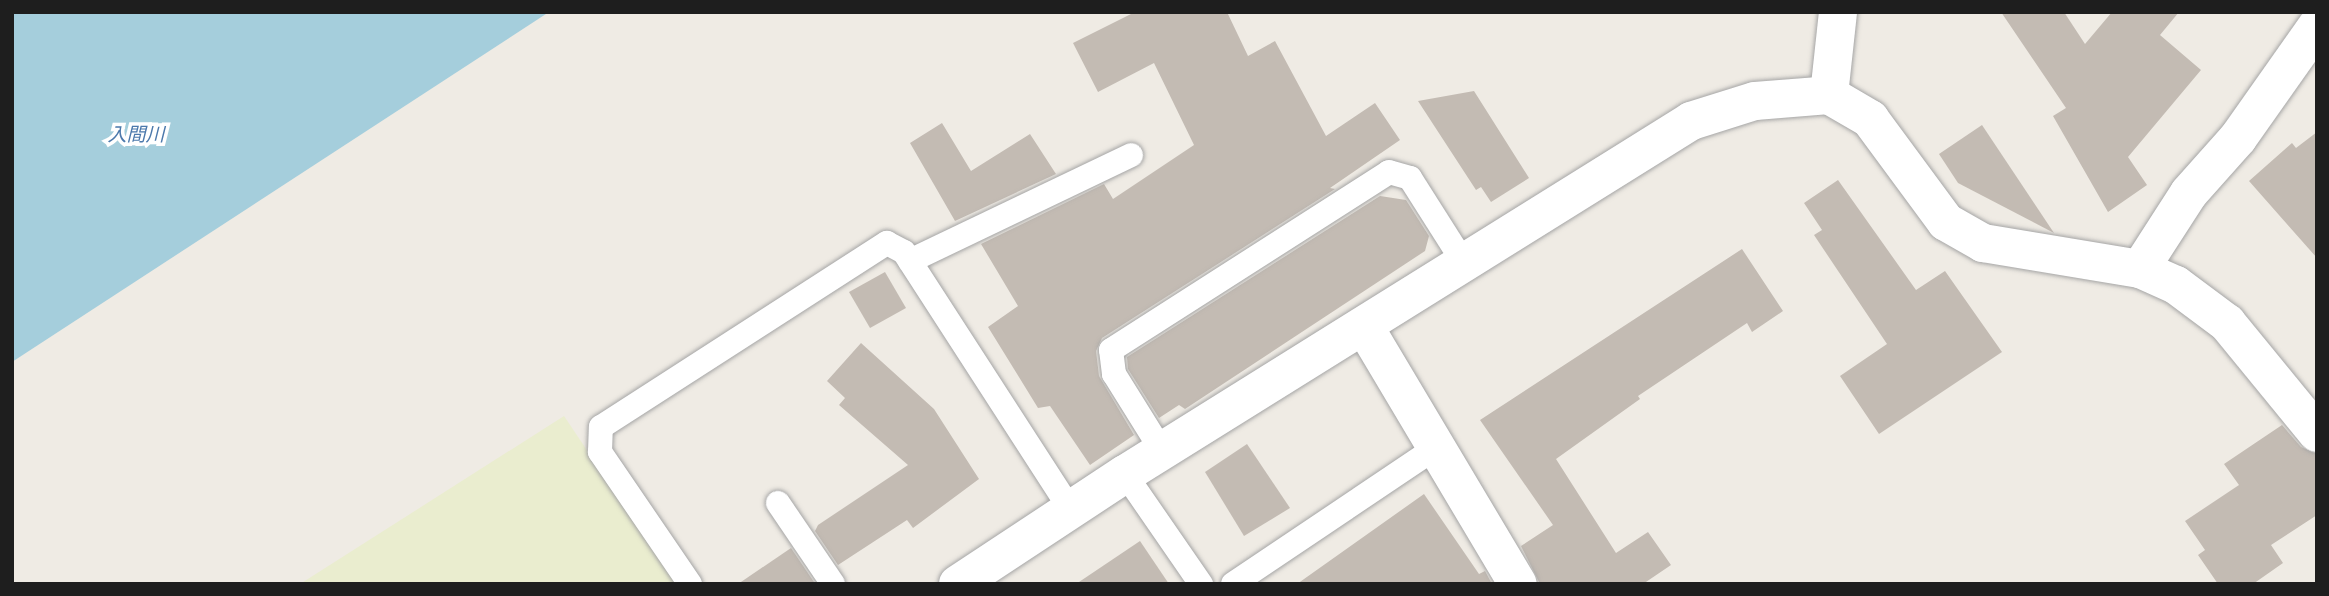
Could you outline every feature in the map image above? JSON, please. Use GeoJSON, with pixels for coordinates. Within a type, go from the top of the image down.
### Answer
{"type":"FeatureCollection","features":[{"type":"Feature","properties":{"kind":"street"},"geometry":{"type":"LineString","coordinates":[[1829,95],[1838,12]]}},
{"type":"Feature","properties":{"kind":"street"},"geometry":{"type":"LineString","coordinates":[[2140,269],[2189,193],[2238,138],[2317,26]]}},
{"type":"Feature","properties":{"kind":"street"},"geometry":{"type":"LineString","coordinates":[[958,584],[1125,474],[1690,121],[1755,101],[1829,95],[1870,119],[1946,222],[1983,243],[2021,252],[2140,269],[2176,285],[2227,323],[2317,433]]}},
{"type":"Feature","properties":{"kind":"street"},"geometry":{"type":"LineString","coordinates":[[1364,326],[1434,449],[1518,584]]}},
{"type":"Feature","properties":{"kind":"lane"},"geometry":{"type":"LineString","coordinates":[[911,261],[1131,155]]}},
{"type":"Feature","properties":{"kind":"lane"},"geometry":{"type":"LineString","coordinates":[[1162,451],[1114,374],[1111,350],[1389,172],[1410,178],[1464,263]]}},
{"type":"Feature","properties":{"kind":"lane"},"geometry":{"type":"LineString","coordinates":[[690,584],[600,452],[601,427],[887,243],[911,261],[1070,509]]}},
{"type":"Feature","properties":{"kind":"lane"},"geometry":{"type":"LineString","coordinates":[[1233,584],[1434,449]]}},
{"type":"Feature","properties":{"kind":"lane"},"geometry":{"type":"LineString","coordinates":[[1125,474],[1201,584]]}},
{"type":"Feature","properties":{"kind":"lane"},"geometry":{"type":"LineString","coordinates":[[778,502],[834,584]]}},
{"type":"Feature","properties":{"kind":"green space"},"geometry":{"type":"Polygon","coordinates":[[[564,416],[677,584],[300,584],[564,416]]]}},
{"type":"Feature","properties":{"kind":"water","name":"入間川"},"geometry":{"type":"Polygon","coordinates":[[[12,12],[549,12],[12,362],[12,12]]]}},
{"type":"Feature","properties":{"kind":"building"},"geometry":{"type":"Polygon","coordinates":[[[1135,12],[1227,12],[1248,56],[1275,41],[1326,136],[1375,103],[1400,140],[1330,188],[1335,189],[1102,338],[1096,351],[1099,376],[1134,435],[1090,465],[1050,406],[1038,408],[988,327],[1018,306],[981,244],[1104,184],[1113,199],[1194,145],[1154,63],[1098,92],[1073,43],[1135,12]]]}},
{"type":"Feature","properties":{"kind":"building"},"geometry":{"type":"Polygon","coordinates":[[[2001,12],[2064,12],[2085,44],[2112,12],[2179,12],[2160,35],[2201,70],[2128,157],[2147,185],[2108,212],[2053,116],[2066,108],[2001,12]]]}},
{"type":"Feature","properties":{"kind":"building"},"geometry":{"type":"Polygon","coordinates":[[[1474,91],[1529,178],[1491,202],[1481,187],[1476,190],[1418,101],[1474,91]]]}},
{"type":"Feature","properties":{"kind":"building"},"geometry":{"type":"Polygon","coordinates":[[[942,123],[971,171],[1030,134],[1056,174],[955,221],[910,143],[942,123]]]}},
{"type":"Feature","properties":{"kind":"building"},"geometry":{"type":"Polygon","coordinates":[[[1982,125],[2054,233],[1958,183],[1939,154],[1982,125]]]}},
{"type":"Feature","properties":{"kind":"building"},"geometry":{"type":"Polygon","coordinates":[[[2317,132],[2317,258],[2249,181],[2292,143],[2296,148],[2317,132]]]}},
{"type":"Feature","properties":{"kind":"building"},"geometry":{"type":"Polygon","coordinates":[[[1838,180],[1916,290],[1945,271],[2002,352],[1879,434],[1840,376],[1887,344],[1814,235],[1822,230],[1804,203],[1838,180]]]}},
{"type":"Feature","properties":{"kind":"building"},"geometry":{"type":"Polygon","coordinates":[[[1380,196],[1406,200],[1429,236],[1425,251],[1185,409],[1179,405],[1159,418],[1128,369],[1127,357],[1380,196]]]}},
{"type":"Feature","properties":{"kind":"building"},"geometry":{"type":"Polygon","coordinates":[[[1742,249],[1783,311],[1752,332],[1747,323],[1638,396],[1640,399],[1556,459],[1616,553],[1648,532],[1671,565],[1643,584],[1540,584],[1521,546],[1553,525],[1480,420],[1742,249]]]}},
{"type":"Feature","properties":{"kind":"building"},"geometry":{"type":"Polygon","coordinates":[[[885,272],[906,308],[870,328],[849,292],[885,272]]]}},
{"type":"Feature","properties":{"kind":"building"},"geometry":{"type":"Polygon","coordinates":[[[861,343],[934,409],[979,479],[913,528],[907,520],[838,565],[815,531],[818,525],[908,465],[839,405],[845,398],[827,381],[861,343]]]}},
{"type":"Feature","properties":{"kind":"building"},"geometry":{"type":"Polygon","coordinates":[[[2282,425],[2301,447],[2317,454],[2317,515],[2271,545],[2283,563],[2253,584],[2218,584],[2198,555],[2205,550],[2185,521],[2239,485],[2224,464],[2282,425]]]}},
{"type":"Feature","properties":{"kind":"building"},"geometry":{"type":"Polygon","coordinates":[[[1247,444],[1290,508],[1244,536],[1205,472],[1247,444]]]}},
{"type":"Feature","properties":{"kind":"building"},"geometry":{"type":"Polygon","coordinates":[[[1424,494],[1479,574],[1485,571],[1492,584],[1297,584],[1424,494]]]}},
{"type":"Feature","properties":{"kind":"building"},"geometry":{"type":"Polygon","coordinates":[[[1140,541],[1169,584],[1076,584],[1140,541]]]}},
{"type":"Feature","properties":{"kind":"building"},"geometry":{"type":"Polygon","coordinates":[[[791,548],[814,582],[738,584],[791,548]]]}}]}
